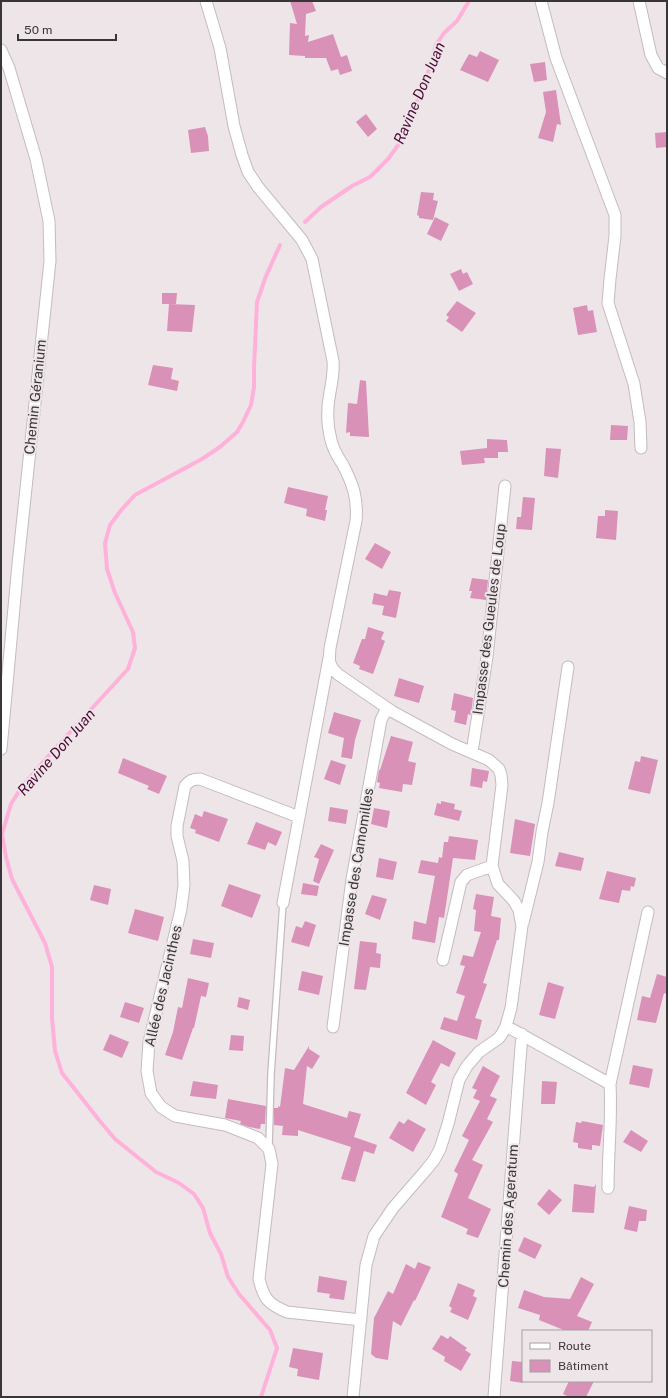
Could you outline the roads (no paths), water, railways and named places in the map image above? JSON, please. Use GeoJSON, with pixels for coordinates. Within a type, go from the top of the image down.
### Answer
{"type":"FeatureCollection","features":[{"type":"Feature","properties":{"kind":"street"},"geometry":{"type":"LineString","coordinates":[[206,1],[220,48],[234,126],[248,172],[270,202],[302,240],[312,260],[333,362],[334,372],[330,392],[328,421],[331,441],[349,478],[354,491],[357,506],[356,520],[330,648],[283,903]]}},
{"type":"Feature","properties":{"kind":"street"},"geometry":{"type":"LineString","coordinates":[[541,1],[556,58],[615,215],[615,236],[608,303],[634,384],[640,422],[640,448]]}},
{"type":"Feature","properties":{"kind":"street"},"geometry":{"type":"LineString","coordinates":[[639,1],[651,55],[658,68],[667,73]]}},
{"type":"Feature","properties":{"kind":"street","name":"Chemin Géranium"},"geometry":{"type":"LineString","coordinates":[[1,50],[36,159],[50,221],[50,261],[18,564],[1,749]]}},
{"type":"Feature","properties":{"kind":"street","name":"Impasse des Gueules de Loup"},"geometry":{"type":"LineString","coordinates":[[472,752],[487,657],[505,486]]}},
{"type":"Feature","properties":{"kind":"street"},"geometry":{"type":"LineString","coordinates":[[329,658],[330,665],[333,670],[387,708],[452,744],[489,760],[499,768],[502,785],[492,866],[498,884],[514,901],[519,910],[522,926]]}},
{"type":"Feature","properties":{"kind":"street"},"geometry":{"type":"LineString","coordinates":[[353,1397],[366,1265],[374,1236],[393,1208],[426,1170],[440,1149],[459,1080],[467,1066],[479,1052],[499,1038],[506,1026],[511,1008],[522,926],[538,862],[568,667]]}},
{"type":"Feature","properties":{"kind":"street","name":"Impasse des Camomilles"},"geometry":{"type":"LineString","coordinates":[[333,1027],[352,879],[381,720],[387,708]]}},
{"type":"Feature","properties":{"kind":"street","name":"Allée des Jacinthes"},"geometry":{"type":"LineString","coordinates":[[269,1149],[258,1138],[225,1125],[176,1116],[161,1107],[151,1093],[147,1071],[149,1042],[180,909],[184,885],[183,861],[177,836],[177,826],[185,786],[189,781],[200,779],[299,817]]}},
{"type":"Feature","properties":{"kind":"street"},"geometry":{"type":"LineString","coordinates":[[443,960],[461,882],[467,874],[492,866]]}},
{"type":"Feature","properties":{"kind":"street"},"geometry":{"type":"LineString","coordinates":[[608,1188],[611,1104],[610,1084],[648,912]]}},
{"type":"Feature","properties":{"kind":"street"},"geometry":{"type":"LineString","coordinates":[[506,1026],[610,1084]]}},
{"type":"Feature","properties":{"kind":"street","name":"Chemin des Ageratum"},"geometry":{"type":"LineString","coordinates":[[494,1397],[522,1034]]}},
{"type":"Feature","properties":{"kind":"street"},"geometry":{"type":"LineString","coordinates":[[269,1149],[272,1164],[259,1279],[264,1297],[268,1302],[277,1308],[287,1312],[361,1320]]}},
{"type":"Feature","properties":{"kind":"lane"},"geometry":{"type":"LineString","coordinates":[[269,1149],[268,1136],[271,1074],[283,903]]}},
{"type":"Feature","properties":{"kind":"waterway","name":"Ravine Don Juan"},"geometry":{"type":"LineString","coordinates":[[305,222],[321,207],[352,186],[370,177],[388,159],[399,144],[421,92],[436,45],[444,33],[457,21],[469,1]]}},
{"type":"Feature","properties":{"kind":"waterway","name":"Ravine Don Juan"},"geometry":{"type":"LineString","coordinates":[[261,1397],[277,1348],[270,1330],[239,1294],[228,1277],[221,1254],[210,1233],[203,1208],[194,1194],[179,1183],[156,1172],[115,1139],[62,1073],[55,1051],[52,1018],[52,967],[45,943],[12,879],[2,834],[11,804],[21,788],[128,669],[135,648],[133,632],[115,593],[107,569],[105,543],[110,525],[135,495],[202,459],[220,447],[237,432],[251,405],[254,387],[257,302],[266,276],[280,245]]}}]}
